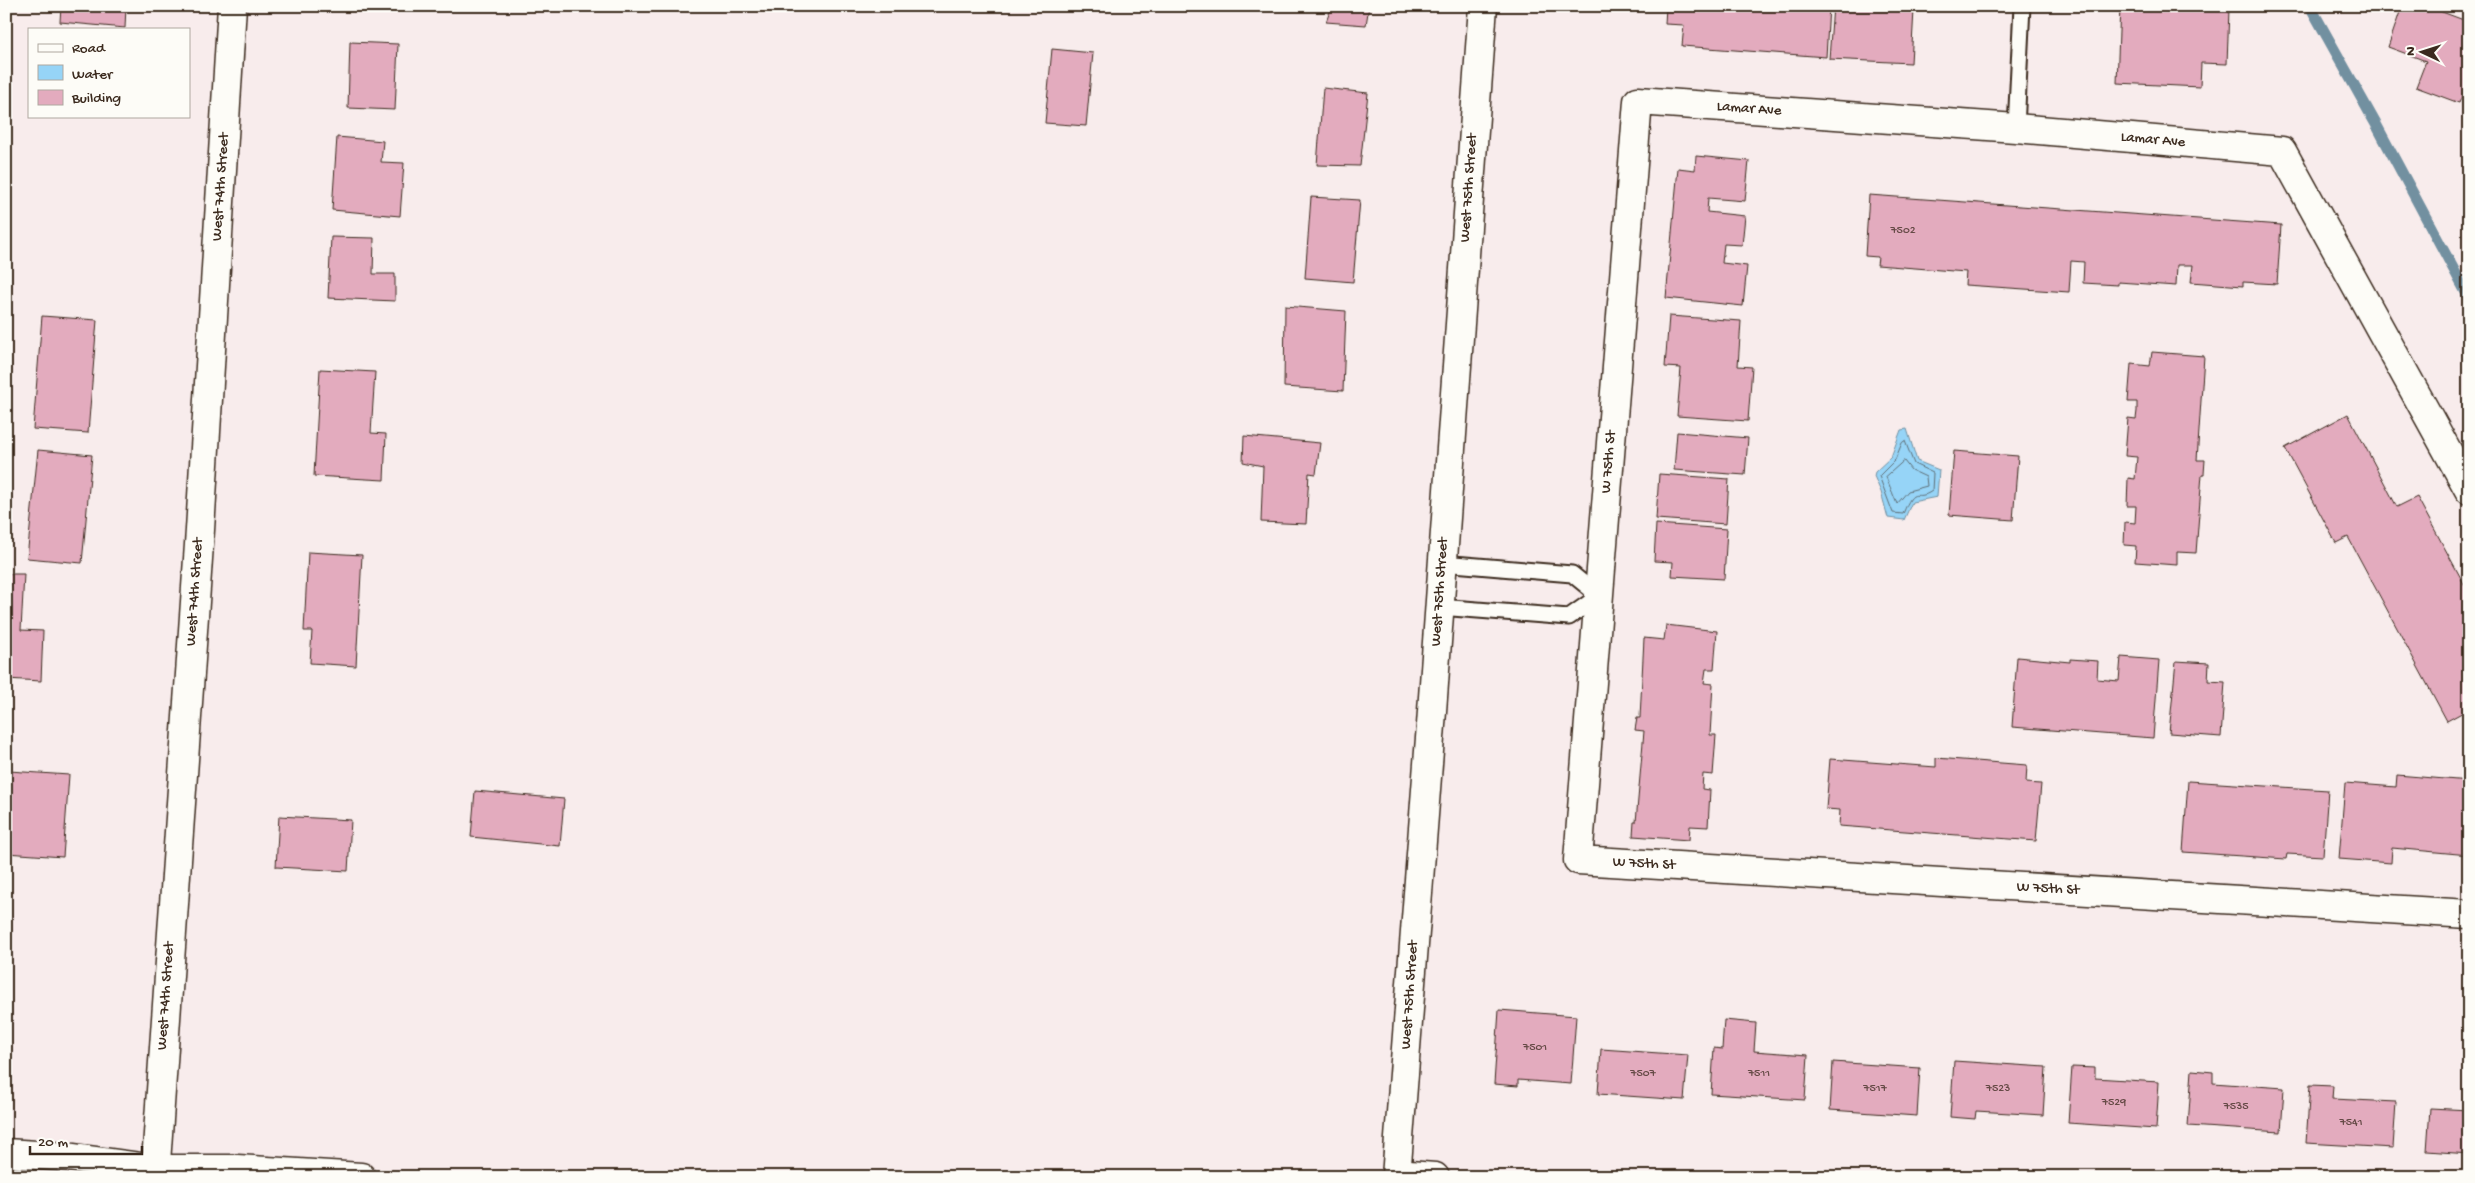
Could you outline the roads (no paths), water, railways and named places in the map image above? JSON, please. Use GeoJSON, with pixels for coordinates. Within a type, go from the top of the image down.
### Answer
{"type":"FeatureCollection","features":[{"type":"Feature","properties":{"kind":"street","name":"West 74th Street"},"geometry":{"type":"LineString","coordinates":[[155,1173],[165,1006],[200,530],[232,6]]}},
{"type":"Feature","properties":{"kind":"street","name":"West 75th Street"},"geometry":{"type":"LineString","coordinates":[[1396,1175],[1483,6]]}},
{"type":"Feature","properties":{"kind":"street","name":"Lamar Ave"},"geometry":{"type":"LineString","coordinates":[[1638,101],[2016,128],[2282,151],[2469,490]]}},
{"type":"Feature","properties":{"kind":"street","name":"W 75th St"},"geometry":{"type":"LineString","coordinates":[[1638,101],[1578,860],[2469,914]]}},
{"type":"Feature","properties":{"kind":"street"},"geometry":{"type":"LineString","coordinates":[[6,1153],[67,1158],[155,1173],[237,1169],[361,1177]]}},
{"type":"Feature","properties":{"kind":"street"},"geometry":{"type":"LineString","coordinates":[[1396,1175],[1435,1177]]}},
{"type":"Feature","properties":{"kind":"lane"},"geometry":{"type":"LineString","coordinates":[[2016,128],[2022,6]]}},
{"type":"Feature","properties":{"kind":"lane"},"geometry":{"type":"LineString","coordinates":[[1439,607],[1569,617],[1599,596],[1572,574],[1442,563]]}},
{"type":"Feature","properties":{"kind":"water"},"geometry":{"type":"Polygon","coordinates":[[[1907,429],[1917,461],[1939,470],[1937,497],[1912,502],[1904,520],[1888,518],[1881,492],[1874,476],[1875,472],[1891,457],[1901,430],[1907,429]]]}},
{"type":"Feature","properties":{"kind":"waterway"},"geometry":{"type":"LineString","coordinates":[[2310,6],[2469,298]]}}]}
